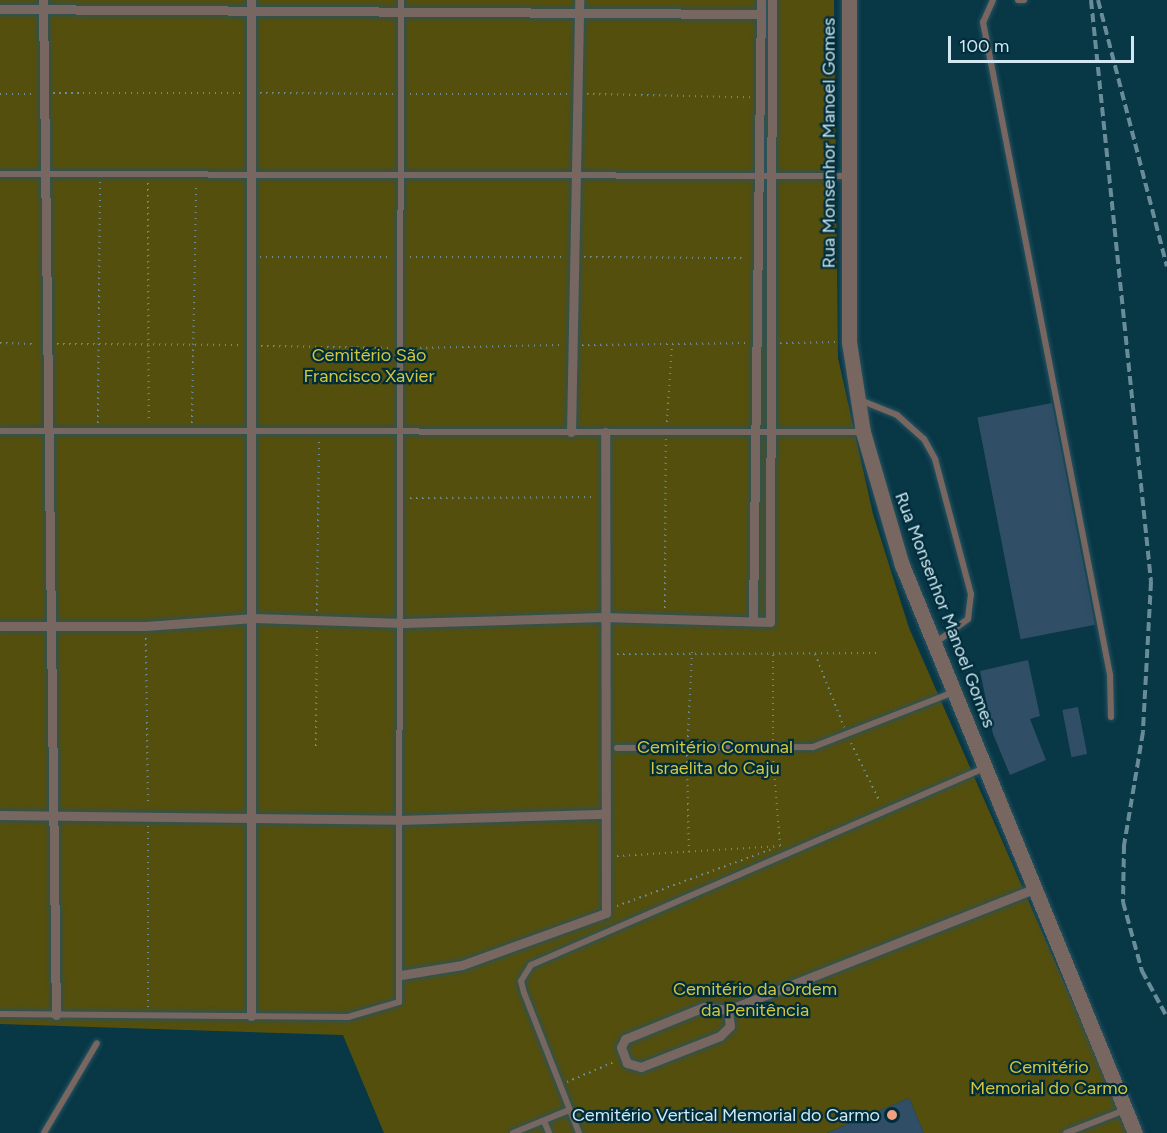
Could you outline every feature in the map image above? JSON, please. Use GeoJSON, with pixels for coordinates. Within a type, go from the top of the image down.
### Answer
{"type":"FeatureCollection","features":[{"type":"Feature","properties":{"kind":"street"},"geometry":{"type":"LineString","coordinates":[[250,0],[249,174],[254,618],[251,1016]]}},
{"type":"Feature","properties":{"kind":"street"},"geometry":{"type":"LineString","coordinates":[[571,432],[579,0]]}},
{"type":"Feature","properties":{"kind":"street"},"geometry":{"type":"LineString","coordinates":[[753,619],[759,430],[759,258],[755,174],[760,97],[760,0]]}},
{"type":"Feature","properties":{"kind":"street"},"geometry":{"type":"LineString","coordinates":[[0,626],[254,618],[317,618],[403,623],[603,617],[665,620],[753,619],[770,622],[773,430],[770,175],[772,0]]}},
{"type":"Feature","properties":{"kind":"street","name":"Rua Monsenhor Manoel Gomes"},"geometry":{"type":"LineString","coordinates":[[849,0],[849,342],[863,432],[886,523],[1135,1133]]}},
{"type":"Feature","properties":{"kind":"street"},"geometry":{"type":"LineString","coordinates":[[43,5],[52,626],[51,815],[56,1015]]}},
{"type":"Feature","properties":{"kind":"street"},"geometry":{"type":"LineString","coordinates":[[0,9],[43,5],[251,11],[760,14]]}},
{"type":"Feature","properties":{"kind":"street"},"geometry":{"type":"LineString","coordinates":[[401,975],[462,965],[606,913],[603,617],[605,432]]}},
{"type":"Feature","properties":{"kind":"street"},"geometry":{"type":"LineString","coordinates":[[0,815],[398,820],[606,814]]}},
{"type":"Feature","properties":{"kind":"street"},"geometry":{"type":"LineString","coordinates":[[728,1010],[730,1026],[720,1036],[641,1067],[630,1066],[625,1057],[625,1039],[704,1007],[728,1010],[1036,888]]}},
{"type":"Feature","properties":{"kind":"lane"},"geometry":{"type":"LineString","coordinates":[[0,1014],[251,1016],[378,1011],[399,1002],[401,975],[398,820],[403,623],[401,0]]}},
{"type":"Feature","properties":{"kind":"lane"},"geometry":{"type":"LineString","coordinates":[[993,0],[983,22],[1106,653],[1112,717]]}},
{"type":"Feature","properties":{"kind":"lane"},"geometry":{"type":"LineString","coordinates":[[1018,0],[1024,0]]}},
{"type":"Feature","properties":{"kind":"lane"},"geometry":{"type":"LineString","coordinates":[[0,174],[249,174],[401,177],[755,174],[849,176]]}},
{"type":"Feature","properties":{"kind":"lane"},"geometry":{"type":"LineString","coordinates":[[856,398],[897,415],[924,439],[935,459],[971,601],[968,619],[935,643]]}},
{"type":"Feature","properties":{"kind":"lane"},"geometry":{"type":"LineString","coordinates":[[0,431],[402,433],[773,430],[863,432]]}},
{"type":"Feature","properties":{"kind":"lane"},"geometry":{"type":"LineString","coordinates":[[616,748],[813,747],[848,736],[955,692]]}},
{"type":"Feature","properties":{"kind":"lane"},"geometry":{"type":"LineString","coordinates":[[579,1133],[568,1110],[521,981],[531,965],[985,768]]}},
{"type":"Feature","properties":{"kind":"lane"},"geometry":{"type":"LineString","coordinates":[[44,1133],[97,1043]]}},
{"type":"Feature","properties":{"kind":"lane"},"geometry":{"type":"LineString","coordinates":[[515,1133],[568,1110]]}},
{"type":"Feature","properties":{"kind":"lane"},"geometry":{"type":"LineString","coordinates":[[1066,1133],[1125,1110]]}},
{"type":"Feature","properties":{"kind":"lane"},"geometry":{"type":"LineString","coordinates":[[544,1121],[549,1133]]}},
{"type":"Feature","properties":{"kind":"path"},"geometry":{"type":"LineString","coordinates":[[0,94],[577,94],[760,97]]}},
{"type":"Feature","properties":{"kind":"path"},"geometry":{"type":"LineString","coordinates":[[98,432],[100,173]]}},
{"type":"Feature","properties":{"kind":"path"},"geometry":{"type":"LineString","coordinates":[[148,174],[149,432]]}},
{"type":"Feature","properties":{"kind":"path"},"geometry":{"type":"LineString","coordinates":[[192,432],[196,174]]}},
{"type":"Feature","properties":{"kind":"path"},"geometry":{"type":"LineString","coordinates":[[251,257],[759,258]]}},
{"type":"Feature","properties":{"kind":"path"},"geometry":{"type":"LineString","coordinates":[[772,343],[849,342]]}},
{"type":"Feature","properties":{"kind":"path"},"geometry":{"type":"LineString","coordinates":[[0,344],[402,348],[759,343]]}},
{"type":"Feature","properties":{"kind":"path"},"geometry":{"type":"LineString","coordinates":[[665,620],[666,431],[672,344]]}},
{"type":"Feature","properties":{"kind":"path"},"geometry":{"type":"LineString","coordinates":[[316,746],[319,433]]}},
{"type":"Feature","properties":{"kind":"path"},"geometry":{"type":"LineString","coordinates":[[401,498],[603,497]]}},
{"type":"Feature","properties":{"kind":"path"},"geometry":{"type":"LineString","coordinates":[[617,651],[876,653]]}},
{"type":"Feature","properties":{"kind":"path"},"geometry":{"type":"LineString","coordinates":[[689,854],[687,746],[692,652]]}},
{"type":"Feature","properties":{"kind":"path"},"geometry":{"type":"LineString","coordinates":[[773,652],[772,748],[780,846]]}},
{"type":"Feature","properties":{"kind":"path"},"geometry":{"type":"LineString","coordinates":[[815,653],[848,736],[882,805]]}},
{"type":"Feature","properties":{"kind":"path"},"geometry":{"type":"LineString","coordinates":[[871,809],[892,800]]}},
{"type":"Feature","properties":{"kind":"path"},"geometry":{"type":"LineString","coordinates":[[617,906],[790,842]]}},
{"type":"Feature","properties":{"kind":"path"},"geometry":{"type":"LineString","coordinates":[[617,856],[689,854],[780,846]]}},
{"type":"Feature","properties":{"kind":"path"},"geometry":{"type":"LineString","coordinates":[[559,1085],[625,1057]]}},
{"type":"Feature","properties":{"kind":"green space","name":"Cemitério São Francisco Xavier"},"geometry":{"type":"Polygon","coordinates":[[[0,0],[834,0],[838,358],[873,514],[909,628],[1130,1133],[924,1133],[909,1098],[827,1133],[384,1133],[343,1035],[0,1024],[0,0]]]}},
{"type":"Feature","properties":{"kind":"building"},"geometry":{"type":"Polygon","coordinates":[[[1052,403],[1095,625],[1021,639],[977,418],[1052,403]]]}},
{"type":"Feature","properties":{"kind":"building"},"geometry":{"type":"Polygon","coordinates":[[[1028,660],[1040,716],[1030,719],[1046,760],[1010,775],[993,734],[980,671],[1028,660]]]}},
{"type":"Feature","properties":{"kind":"building"},"geometry":{"type":"Polygon","coordinates":[[[1078,707],[1087,754],[1071,757],[1062,710],[1078,707]]]}},
{"type":"Feature","properties":{"kind":"building","name":"Cemitério Vertical Memorial do Carmo"},"geometry":{"type":"Polygon","coordinates":[[[909,1098],[924,1133],[827,1133],[909,1098]]]}},
{"type":"Feature","properties":{"kind":"railway"},"geometry":{"type":"LineString","coordinates":[[1091,0],[1151,582],[1143,732],[1124,845],[1123,902],[1142,971],[1167,1017]]}},
{"type":"Feature","properties":{"kind":"railway"},"geometry":{"type":"LineString","coordinates":[[1098,0],[1167,266]]}},
{"type":"Feature","properties":{"kind":"place","name":"Cemitério Vertical Memorial do Carmo"},"geometry":{"type":"Point","coordinates":[892,1115]}},
{"type":"Feature","properties":{"kind":"park label","name":"Cemitério Comunal Israelita do Caju"},"geometry":{"type":"Point","coordinates":[715,758]}},
{"type":"Feature","properties":{"kind":"park label","name":"Cemitério da Ordem da Penitência"},"geometry":{"type":"Point","coordinates":[755,1000]}},
{"type":"Feature","properties":{"kind":"park label","name":"Cemitério Memorial do Carmo"},"geometry":{"type":"Point","coordinates":[1049,1078]}}]}
